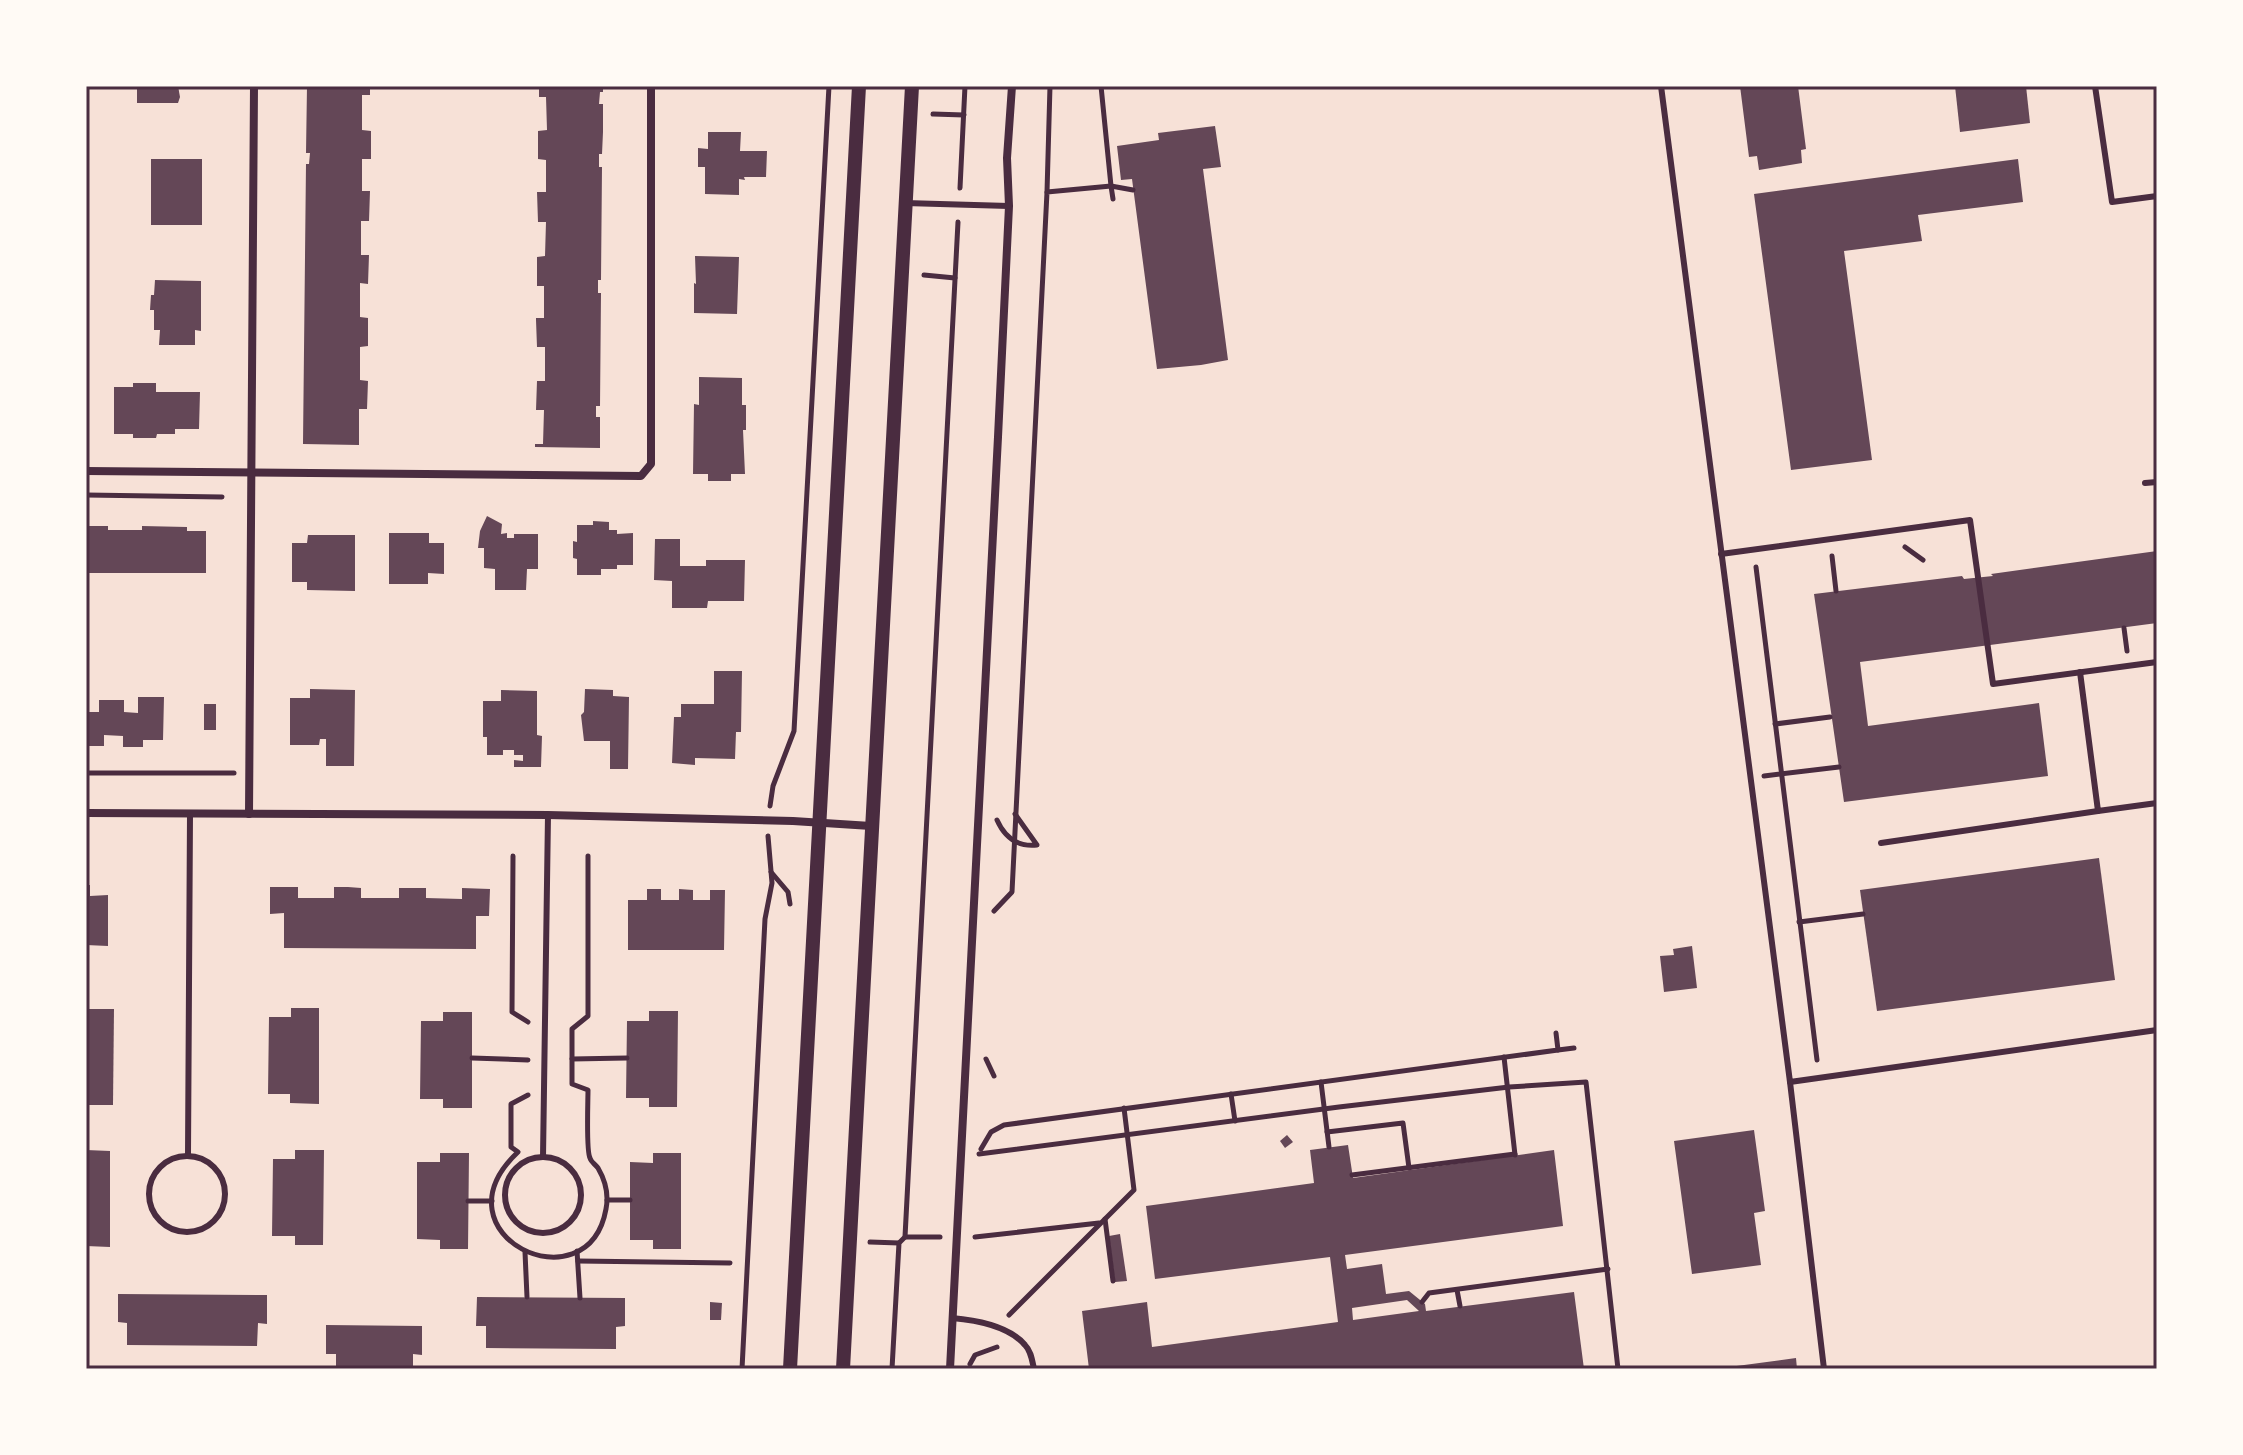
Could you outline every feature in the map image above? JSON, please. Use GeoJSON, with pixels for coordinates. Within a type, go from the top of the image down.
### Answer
{"type":"FeatureCollection","features":[{"type":"Feature","properties":{"kind":"street"},"geometry":{"type":"LineString","coordinates":[[249,814],[254,86]]}},
{"type":"Feature","properties":{"kind":"street"},"geometry":{"type":"LineString","coordinates":[[86,471],[641,476],[651,464],[651,86]]}},
{"type":"Feature","properties":{"kind":"street"},"geometry":{"type":"LineString","coordinates":[[790,1369],[859,86]]}},
{"type":"Feature","properties":{"kind":"street"},"geometry":{"type":"LineString","coordinates":[[843,1369],[912,86]]}},
{"type":"Feature","properties":{"kind":"street"},"geometry":{"type":"LineString","coordinates":[[950,1369],[1009,206],[1007,158],[1012,86]]}},
{"type":"Feature","properties":{"kind":"street"},"geometry":{"type":"LineString","coordinates":[[86,813],[548,815],[871,826]]}},
{"type":"Feature","properties":{"kind":"lane"},"geometry":{"type":"LineString","coordinates":[[1661,86],[1790,1082],[1824,1369]]}},
{"type":"Feature","properties":{"kind":"lane"},"geometry":{"type":"LineString","coordinates":[[2095,86],[2112,202],[2157,196]]}},
{"type":"Feature","properties":{"kind":"lane"},"geometry":{"type":"LineString","coordinates":[[905,203],[1009,206]]}},
{"type":"Feature","properties":{"kind":"lane"},"geometry":{"type":"LineString","coordinates":[[2145,483],[2157,482]]}},
{"type":"Feature","properties":{"kind":"lane"},"geometry":{"type":"LineString","coordinates":[[1721,554],[1970,520],[1993,684],[2157,662]]}},
{"type":"Feature","properties":{"kind":"lane"},"geometry":{"type":"LineString","coordinates":[[2080,672],[2098,811]]}},
{"type":"Feature","properties":{"kind":"lane"},"geometry":{"type":"LineString","coordinates":[[1881,843],[2157,803]]}},
{"type":"Feature","properties":{"kind":"lane"},"geometry":{"type":"LineString","coordinates":[[188,1155],[190,814]]}},
{"type":"Feature","properties":{"kind":"lane"},"geometry":{"type":"LineString","coordinates":[[543,1157],[548,815]]}},
{"type":"Feature","properties":{"kind":"lane"},"geometry":{"type":"LineString","coordinates":[[1790,1082],[2157,1030]]}},
{"type":"Feature","properties":{"kind":"lane"},"geometry":{"type":"LineString","coordinates":[[188,1155],[211,1163],[224,1181],[225,1201],[218,1217],[203,1229],[187,1233],[166,1226],[155,1216],[149,1203],[151,1179],[163,1163],[188,1155]]}},
{"type":"Feature","properties":{"kind":"lane"},"geometry":{"type":"LineString","coordinates":[[543,1157],[559,1159],[567,1164],[580,1182],[582,1203],[575,1218],[559,1231],[543,1234],[522,1227],[511,1217],[505,1204],[507,1181],[520,1164],[543,1157]]}},
{"type":"Feature","properties":{"kind":"lane"},"geometry":{"type":"LineString","coordinates":[[952,1318],[986,1323],[1014,1336],[1028,1348],[1034,1369]]}},
{"type":"Feature","properties":{"kind":"path"},"geometry":{"type":"LineString","coordinates":[[770,806],[773,786],[794,731],[829,86]]}},
{"type":"Feature","properties":{"kind":"path"},"geometry":{"type":"LineString","coordinates":[[892,1369],[899,1243],[905,1237],[965,86]]}},
{"type":"Feature","properties":{"kind":"path"},"geometry":{"type":"LineString","coordinates":[[1012,892],[1046,240],[1050,86]]}},
{"type":"Feature","properties":{"kind":"path"},"geometry":{"type":"LineString","coordinates":[[1101,86],[1113,199]]}},
{"type":"Feature","properties":{"kind":"path"},"geometry":{"type":"LineString","coordinates":[[933,114],[964,115]]}},
{"type":"Feature","properties":{"kind":"path"},"geometry":{"type":"LineString","coordinates":[[1047,192],[1111,186],[1133,190]]}},
{"type":"Feature","properties":{"kind":"path"},"geometry":{"type":"LineString","coordinates":[[924,275],[955,278]]}},
{"type":"Feature","properties":{"kind":"path"},"geometry":{"type":"LineString","coordinates":[[86,495],[222,497]]}},
{"type":"Feature","properties":{"kind":"path"},"geometry":{"type":"LineString","coordinates":[[1903,546],[1923,560]]}},
{"type":"Feature","properties":{"kind":"path"},"geometry":{"type":"LineString","coordinates":[[1817,558],[1847,554]]}},
{"type":"Feature","properties":{"kind":"path"},"geometry":{"type":"LineString","coordinates":[[1832,556],[1836,591]]}},
{"type":"Feature","properties":{"kind":"path"},"geometry":{"type":"LineString","coordinates":[[1771,565],[1756,567],[1819,1077]]}},
{"type":"Feature","properties":{"kind":"path"},"geometry":{"type":"LineString","coordinates":[[1775,724],[1830,717]]}},
{"type":"Feature","properties":{"kind":"path"},"geometry":{"type":"LineString","coordinates":[[1781,774],[1839,767]]}},
{"type":"Feature","properties":{"kind":"path"},"geometry":{"type":"LineString","coordinates":[[86,773],[235,773]]}},
{"type":"Feature","properties":{"kind":"path"},"geometry":{"type":"LineString","coordinates":[[995,815],[1013,841],[1037,845],[1015,813]]}},
{"type":"Feature","properties":{"kind":"path"},"geometry":{"type":"LineString","coordinates":[[742,1369],[764,935],[772,883],[768,835]]}},
{"type":"Feature","properties":{"kind":"path"},"geometry":{"type":"LineString","coordinates":[[513,856],[512,1012],[529,1022],[529,1035]]}},
{"type":"Feature","properties":{"kind":"path"},"geometry":{"type":"LineString","coordinates":[[529,1082],[529,1094],[511,1104],[511,1147],[518,1152],[500,1170],[492,1201],[494,1218],[502,1235],[525,1252],[553,1257],[577,1251],[597,1233],[607,1200],[604,1179],[589,1158],[588,1090],[572,1084],[572,1029],[588,1016],[588,856]]}},
{"type":"Feature","properties":{"kind":"path"},"geometry":{"type":"LineString","coordinates":[[1799,922],[1863,914]]}},
{"type":"Feature","properties":{"kind":"path"},"geometry":{"type":"LineString","coordinates":[[1556,1033],[1558,1050]]}},
{"type":"Feature","properties":{"kind":"path"},"geometry":{"type":"LineString","coordinates":[[529,1047],[529,1071]]}},
{"type":"Feature","properties":{"kind":"path"},"geometry":{"type":"LineString","coordinates":[[1574,1048],[1004,1125],[991,1132],[979,1154],[1509,1087],[1586,1082],[1618,1369]]}},
{"type":"Feature","properties":{"kind":"path"},"geometry":{"type":"LineString","coordinates":[[1352,1175],[1515,1155],[1504,1057]]}},
{"type":"Feature","properties":{"kind":"path"},"geometry":{"type":"LineString","coordinates":[[472,1058],[529,1060]]}},
{"type":"Feature","properties":{"kind":"path"},"geometry":{"type":"LineString","coordinates":[[572,1059],[627,1058]]}},
{"type":"Feature","properties":{"kind":"path"},"geometry":{"type":"LineString","coordinates":[[1321,1082],[1329,1147]]}},
{"type":"Feature","properties":{"kind":"path"},"geometry":{"type":"LineString","coordinates":[[1231,1094],[1235,1121]]}},
{"type":"Feature","properties":{"kind":"path"},"geometry":{"type":"LineString","coordinates":[[1008,1315],[1134,1190],[1124,1108]]}},
{"type":"Feature","properties":{"kind":"path"},"geometry":{"type":"LineString","coordinates":[[1327,1132],[1403,1123],[1409,1168]]}},
{"type":"Feature","properties":{"kind":"path"},"geometry":{"type":"LineString","coordinates":[[607,1200],[630,1200]]}},
{"type":"Feature","properties":{"kind":"path"},"geometry":{"type":"LineString","coordinates":[[468,1201],[492,1201]]}},
{"type":"Feature","properties":{"kind":"path"},"geometry":{"type":"LineString","coordinates":[[975,1237],[1103,1220]]}},
{"type":"Feature","properties":{"kind":"path"},"geometry":{"type":"LineString","coordinates":[[1103,1220],[1113,1281]]}},
{"type":"Feature","properties":{"kind":"path"},"geometry":{"type":"LineString","coordinates":[[905,1237],[940,1237]]}},
{"type":"Feature","properties":{"kind":"path"},"geometry":{"type":"LineString","coordinates":[[577,1251],[580,1298]]}},
{"type":"Feature","properties":{"kind":"path"},"geometry":{"type":"LineString","coordinates":[[525,1252],[527,1297]]}},
{"type":"Feature","properties":{"kind":"path"},"geometry":{"type":"LineString","coordinates":[[578,1261],[730,1263]]}},
{"type":"Feature","properties":{"kind":"path"},"geometry":{"type":"LineString","coordinates":[[1422,1302],[1429,1293],[1608,1269]]}},
{"type":"Feature","properties":{"kind":"path"},"geometry":{"type":"LineString","coordinates":[[1457,1290],[1460,1306]]}},
{"type":"Feature","properties":{"kind":"path"},"geometry":{"type":"LineString","coordinates":[[969,1369],[975,1355],[988,1348],[1001,1347]]}},
{"type":"Feature","properties":{"kind":"building"},"geometry":{"type":"Polygon","coordinates":[[[137,86],[178,86],[178,103],[137,103],[137,86]]]}},
{"type":"Feature","properties":{"kind":"building"},"geometry":{"type":"Polygon","coordinates":[[[307,86],[370,86],[370,95],[362,95],[362,130],[371,131],[371,159],[362,159],[362,191],[370,191],[369,221],[361,221],[361,255],[369,255],[368,284],[360,283],[360,317],[368,318],[368,346],[360,347],[360,380],[368,381],[367,409],[359,409],[359,445],[303,444],[306,164],[309,164],[310,153],[306,153],[307,86]]]}},
{"type":"Feature","properties":{"kind":"building"},"geometry":{"type":"Polygon","coordinates":[[[539,86],[603,86],[599,104],[603,104],[602,154],[599,154],[599,167],[602,167],[601,280],[598,280],[598,293],[601,293],[600,406],[596,406],[596,417],[600,417],[600,448],[535,447],[535,444],[543,444],[544,410],[536,410],[537,381],[545,381],[545,347],[537,347],[536,320],[544,318],[544,286],[537,286],[537,257],[545,256],[546,222],[538,222],[537,192],[546,192],[546,160],[538,159],[538,131],[547,130],[546,97],[539,97],[539,86]]]}},
{"type":"Feature","properties":{"kind":"building"},"geometry":{"type":"Polygon","coordinates":[[[1740,86],[1798,86],[1806,149],[1801,150],[1802,163],[1759,170],[1757,156],[1749,157],[1740,86]]]}},
{"type":"Feature","properties":{"kind":"building"},"geometry":{"type":"Polygon","coordinates":[[[1955,86],[2026,86],[2030,123],[1960,132],[1955,86]]]}},
{"type":"Feature","properties":{"kind":"building"},"geometry":{"type":"Polygon","coordinates":[[[1215,126],[1221,167],[1203,169],[1228,360],[1157,369],[1132,179],[1121,180],[1117,146],[1159,140],[1158,133],[1215,126]]]}},
{"type":"Feature","properties":{"kind":"building"},"geometry":{"type":"Polygon","coordinates":[[[708,132],[741,132],[740,151],[767,151],[766,177],[739,179],[739,195],[705,194],[705,167],[698,167],[698,148],[708,149],[708,132]]]}},
{"type":"Feature","properties":{"kind":"building"},"geometry":{"type":"Polygon","coordinates":[[[151,159],[202,159],[202,225],[151,225],[151,159]]]}},
{"type":"Feature","properties":{"kind":"building"},"geometry":{"type":"Polygon","coordinates":[[[2018,159],[2023,202],[1918,215],[1922,241],[1844,251],[1872,460],[1791,470],[1754,194],[2018,159]]]}},
{"type":"Feature","properties":{"kind":"building"},"geometry":{"type":"Polygon","coordinates":[[[695,256],[739,257],[737,314],[694,313],[695,256]]]}},
{"type":"Feature","properties":{"kind":"building"},"geometry":{"type":"Polygon","coordinates":[[[155,280],[201,281],[201,331],[195,330],[195,345],[159,345],[160,330],[154,330],[154,310],[150,310],[155,280]]]}},
{"type":"Feature","properties":{"kind":"building"},"geometry":{"type":"Polygon","coordinates":[[[699,377],[742,378],[742,405],[746,405],[746,430],[743,430],[745,474],[731,474],[731,481],[708,481],[708,474],[693,474],[694,404],[699,405],[699,377]]]}},
{"type":"Feature","properties":{"kind":"building"},"geometry":{"type":"Polygon","coordinates":[[[133,383],[156,383],[156,392],[200,392],[199,429],[175,429],[175,434],[157,434],[156,438],[114,434],[114,387],[133,387],[133,383]]]}},
{"type":"Feature","properties":{"kind":"building"},"geometry":{"type":"Polygon","coordinates":[[[487,516],[502,524],[501,534],[507,533],[507,538],[514,538],[514,534],[538,534],[538,569],[527,569],[526,590],[495,590],[495,569],[484,568],[484,548],[478,548],[480,531],[487,516]]]}},
{"type":"Feature","properties":{"kind":"building"},"geometry":{"type":"Polygon","coordinates":[[[593,521],[609,522],[609,530],[617,530],[617,534],[633,533],[633,565],[601,569],[601,575],[577,575],[573,541],[577,542],[577,525],[593,525],[593,521]]]}},
{"type":"Feature","properties":{"kind":"building"},"geometry":{"type":"Polygon","coordinates":[[[86,526],[108,526],[108,530],[142,530],[142,526],[187,527],[187,531],[206,531],[206,573],[86,573],[86,526]]]}},
{"type":"Feature","properties":{"kind":"building"},"geometry":{"type":"Polygon","coordinates":[[[389,533],[429,533],[429,543],[444,543],[444,574],[428,573],[428,584],[389,584],[389,533]]]}},
{"type":"Feature","properties":{"kind":"building"},"geometry":{"type":"Polygon","coordinates":[[[308,535],[355,535],[355,591],[307,590],[307,582],[292,582],[292,543],[307,543],[308,535]]]}},
{"type":"Feature","properties":{"kind":"building"},"geometry":{"type":"Polygon","coordinates":[[[655,539],[680,539],[680,566],[706,566],[706,560],[745,560],[744,601],[708,601],[707,608],[672,608],[672,581],[654,580],[655,539]]]}},
{"type":"Feature","properties":{"kind":"building"},"geometry":{"type":"Polygon","coordinates":[[[2157,551],[2157,623],[1860,662],[1868,726],[2039,703],[2048,776],[1844,802],[1814,594],[1962,576],[1964,579],[1993,576],[1991,574],[2157,551]]]}},
{"type":"Feature","properties":{"kind":"building"},"geometry":{"type":"Polygon","coordinates":[[[714,671],[742,671],[741,732],[736,732],[735,759],[695,758],[695,765],[672,763],[674,717],[681,717],[681,704],[714,704],[714,671]]]}},
{"type":"Feature","properties":{"kind":"building"},"geometry":{"type":"Polygon","coordinates":[[[310,689],[355,690],[354,766],[326,766],[326,739],[320,739],[319,745],[290,745],[290,698],[310,698],[310,689]]]}},
{"type":"Feature","properties":{"kind":"building"},"geometry":{"type":"Polygon","coordinates":[[[585,689],[613,690],[613,696],[629,697],[628,769],[610,769],[610,741],[584,741],[581,715],[584,712],[585,689]]]}},
{"type":"Feature","properties":{"kind":"building"},"geometry":{"type":"Polygon","coordinates":[[[501,690],[537,691],[537,735],[542,736],[541,767],[514,767],[514,760],[523,761],[523,755],[514,755],[514,750],[503,750],[503,755],[487,755],[487,737],[483,737],[483,701],[501,701],[501,690]]]}},
{"type":"Feature","properties":{"kind":"building"},"geometry":{"type":"Polygon","coordinates":[[[138,697],[164,697],[163,740],[143,740],[143,747],[123,747],[123,736],[104,735],[104,746],[86,746],[86,712],[99,712],[99,700],[124,700],[124,712],[138,713],[138,697]]]}},
{"type":"Feature","properties":{"kind":"building"},"geometry":{"type":"Polygon","coordinates":[[[204,704],[216,704],[216,730],[204,730],[204,704]]]}},
{"type":"Feature","properties":{"kind":"building"},"geometry":{"type":"Polygon","coordinates":[[[2099,858],[2115,980],[1877,1011],[1860,890],[2099,858]]]}},
{"type":"Feature","properties":{"kind":"building"},"geometry":{"type":"Polygon","coordinates":[[[86,885],[90,885],[90,896],[108,895],[108,946],[86,945],[86,885]]]}},
{"type":"Feature","properties":{"kind":"building"},"geometry":{"type":"Polygon","coordinates":[[[270,887],[298,887],[298,898],[334,898],[334,887],[361,888],[361,898],[399,898],[399,888],[426,888],[426,898],[462,899],[462,888],[490,889],[489,916],[476,916],[476,949],[284,948],[284,913],[270,914],[270,887]]]}},
{"type":"Feature","properties":{"kind":"building"},"geometry":{"type":"Polygon","coordinates":[[[647,889],[661,889],[661,900],[679,900],[679,889],[693,890],[693,900],[710,900],[710,890],[725,890],[724,950],[628,950],[628,900],[647,900],[647,889]]]}},
{"type":"Feature","properties":{"kind":"building"},"geometry":{"type":"Polygon","coordinates":[[[1692,946],[1697,988],[1664,992],[1660,956],[1674,955],[1673,949],[1692,946]]]}},
{"type":"Feature","properties":{"kind":"building"},"geometry":{"type":"Polygon","coordinates":[[[291,1008],[319,1008],[319,1104],[290,1103],[290,1094],[268,1094],[269,1017],[291,1017],[291,1008]]]}},
{"type":"Feature","properties":{"kind":"building"},"geometry":{"type":"Polygon","coordinates":[[[86,1009],[114,1009],[113,1105],[86,1105],[86,1009]]]}},
{"type":"Feature","properties":{"kind":"building"},"geometry":{"type":"Polygon","coordinates":[[[649,1011],[678,1011],[677,1107],[649,1107],[649,1098],[626,1098],[627,1021],[649,1021],[649,1011]]]}},
{"type":"Feature","properties":{"kind":"building"},"geometry":{"type":"Polygon","coordinates":[[[443,1012],[472,1012],[472,1108],[443,1108],[443,1099],[420,1099],[421,1021],[443,1021],[443,1012]]]}},
{"type":"Feature","properties":{"kind":"building"},"geometry":{"type":"Polygon","coordinates":[[[1754,1130],[1765,1211],[1754,1213],[1761,1265],[1692,1274],[1674,1141],[1754,1130]]]}},
{"type":"Feature","properties":{"kind":"building"},"geometry":{"type":"Polygon","coordinates":[[[1287,1135],[1293,1142],[1285,1148],[1280,1141],[1287,1135]]]}},
{"type":"Feature","properties":{"kind":"building"},"geometry":{"type":"Polygon","coordinates":[[[1348,1145],[1353,1178],[1554,1150],[1563,1226],[1345,1255],[1347,1269],[1382,1264],[1386,1294],[1409,1291],[1425,1304],[1426,1311],[1574,1292],[1584,1369],[1089,1369],[1082,1311],[1147,1302],[1152,1347],[1338,1322],[1330,1257],[1155,1279],[1146,1206],[1314,1183],[1310,1150],[1348,1145]],[[1407,1300],[1352,1308],[1353,1320],[1419,1311],[1407,1300]]]}},
{"type":"Feature","properties":{"kind":"building"},"geometry":{"type":"Polygon","coordinates":[[[86,1150],[110,1151],[110,1247],[86,1246],[86,1150]]]}},
{"type":"Feature","properties":{"kind":"building"},"geometry":{"type":"Polygon","coordinates":[[[295,1150],[324,1150],[323,1245],[295,1245],[295,1236],[272,1236],[273,1159],[295,1159],[295,1150]]]}},
{"type":"Feature","properties":{"kind":"building"},"geometry":{"type":"Polygon","coordinates":[[[440,1153],[469,1153],[468,1249],[440,1249],[440,1240],[417,1239],[417,1162],[440,1162],[440,1153]]]}},
{"type":"Feature","properties":{"kind":"building"},"geometry":{"type":"Polygon","coordinates":[[[653,1153],[681,1153],[681,1249],[653,1249],[653,1240],[630,1240],[630,1162],[653,1163],[653,1153]]]}},
{"type":"Feature","properties":{"kind":"building"},"geometry":{"type":"Polygon","coordinates":[[[1120,1234],[1127,1281],[1115,1282],[1109,1236],[1120,1234]]]}},
{"type":"Feature","properties":{"kind":"building"},"geometry":{"type":"Polygon","coordinates":[[[118,1294],[267,1295],[267,1324],[258,1323],[257,1346],[127,1345],[127,1323],[118,1322],[118,1294]]]}},
{"type":"Feature","properties":{"kind":"building"},"geometry":{"type":"Polygon","coordinates":[[[477,1297],[625,1298],[625,1326],[616,1327],[616,1349],[486,1348],[486,1326],[476,1326],[477,1297]]]}},
{"type":"Feature","properties":{"kind":"building"},"geometry":{"type":"Polygon","coordinates":[[[710,1302],[722,1303],[721,1320],[710,1320],[710,1302]]]}},
{"type":"Feature","properties":{"kind":"building"},"geometry":{"type":"Polygon","coordinates":[[[326,1325],[422,1326],[422,1355],[413,1354],[413,1369],[336,1369],[336,1354],[326,1354],[326,1325]]]}},
{"type":"Feature","properties":{"kind":"building"},"geometry":{"type":"Polygon","coordinates":[[[1796,1358],[1797,1369],[1729,1369],[1729,1367],[1796,1358]]]}}]}
